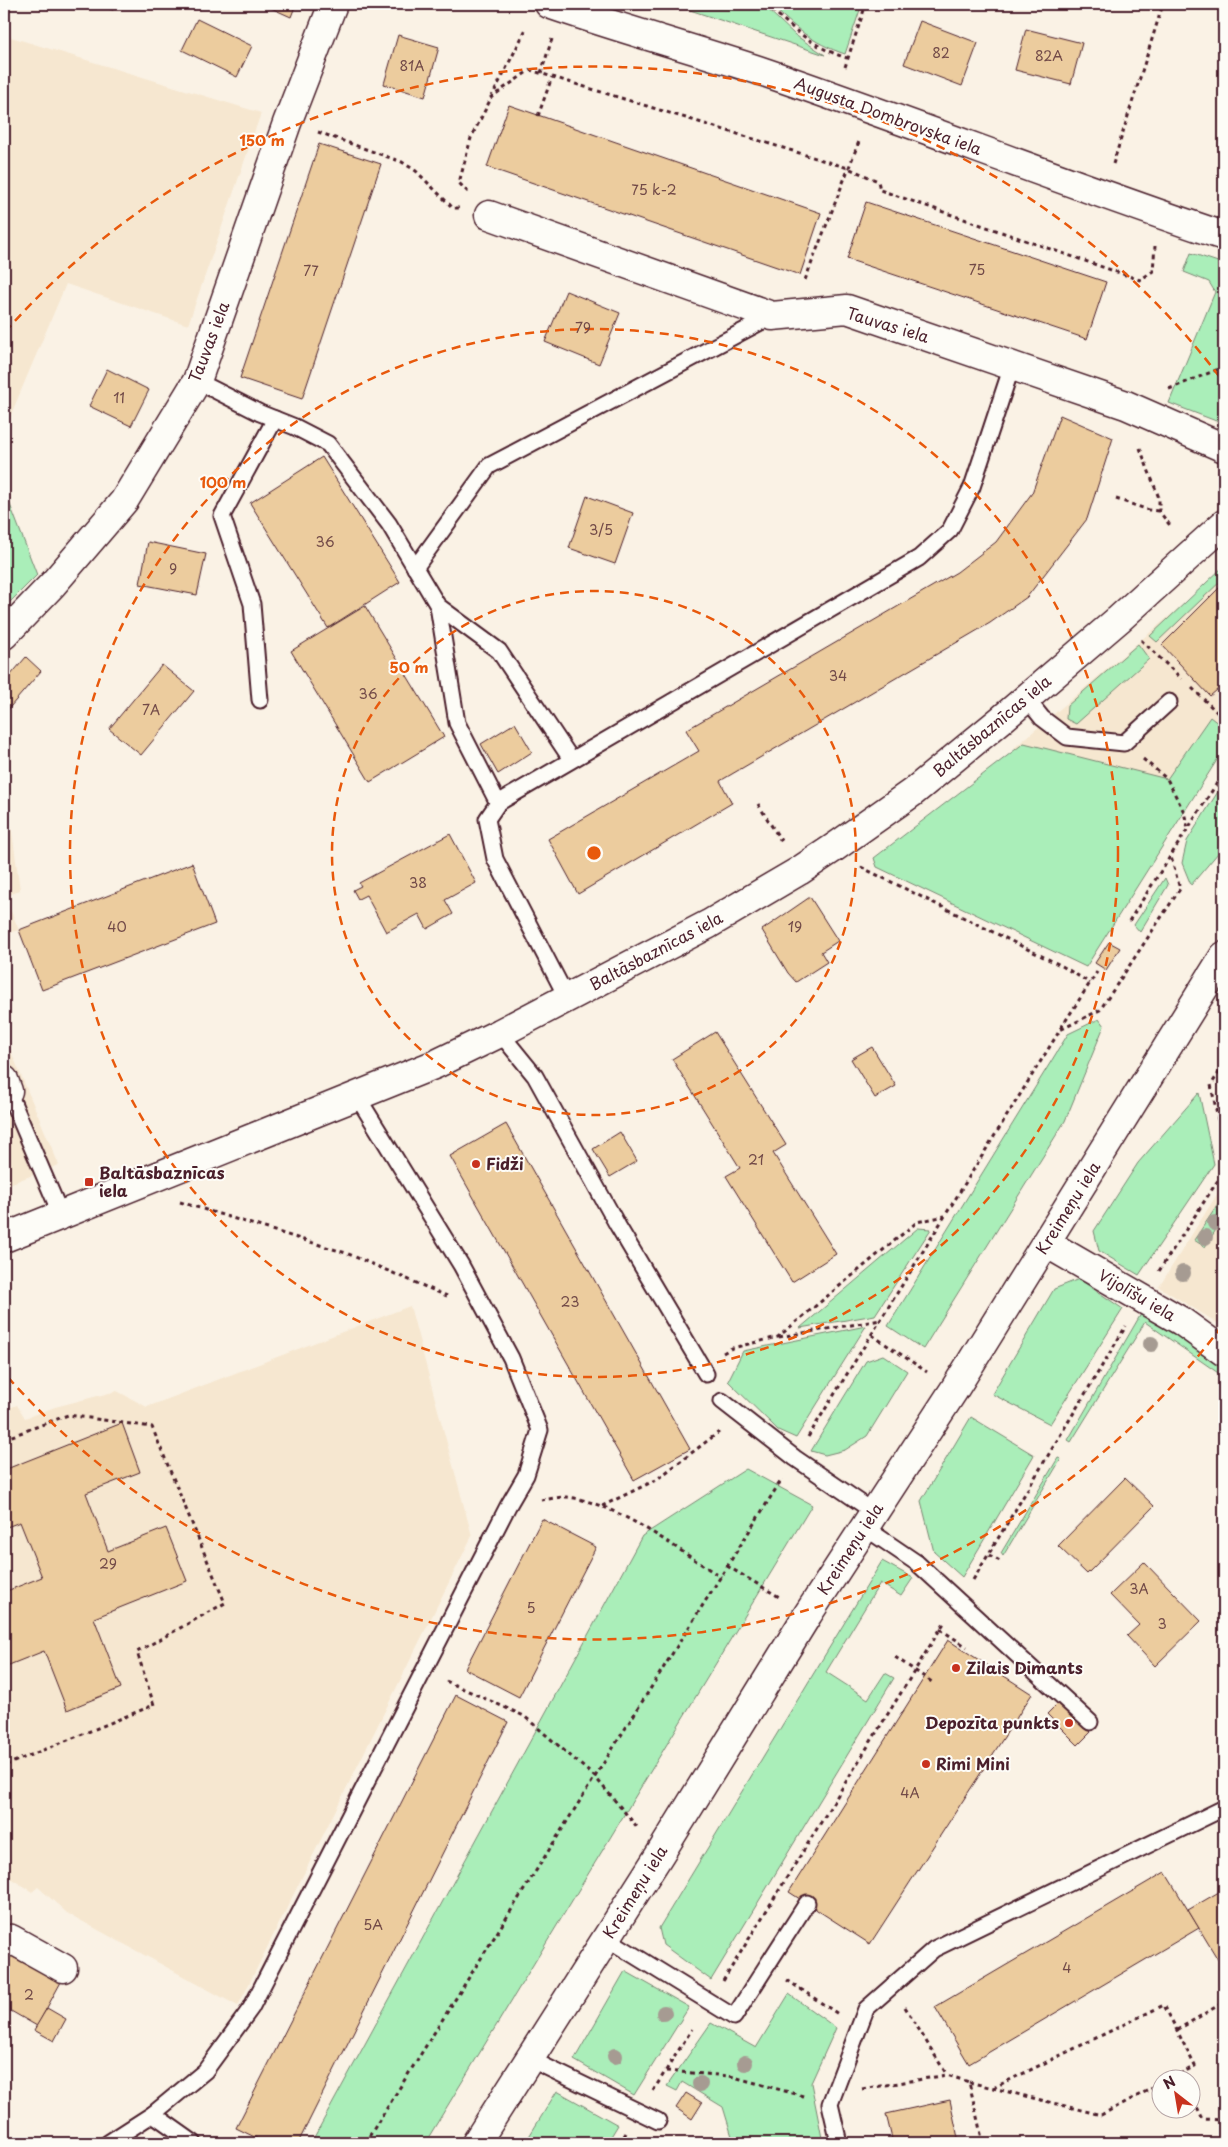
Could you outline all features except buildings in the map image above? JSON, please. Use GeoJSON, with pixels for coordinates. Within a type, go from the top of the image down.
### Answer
{"type":"FeatureCollection","features":[{"type":"Feature","properties":{"kind":"street","name":"Tauvas iela"},"geometry":{"type":"LineString","coordinates":[[4,635],[53,584],[124,501],[197,380],[287,123],[333,4]]}},
{"type":"Feature","properties":{"kind":"street","name":"Augusta Dombrovska iela"},"geometry":{"type":"LineString","coordinates":[[540,11],[580,9],[934,132],[1106,196],[1224,236]]}},
{"type":"Feature","properties":{"kind":"street","name":"Tauvas iela"},"geometry":{"type":"LineString","coordinates":[[486,211],[782,315],[847,309],[1126,405],[1224,448]]}},
{"type":"Feature","properties":{"kind":"street","name":"Baltāsbaznīcas iela"},"geometry":{"type":"LineString","coordinates":[[4,1238],[436,1064],[500,1033],[709,924],[800,871],[913,792],[1119,619],[1224,524]]}},
{"type":"Feature","properties":{"kind":"street","name":"Kreimeņu iela"},"geometry":{"type":"LineString","coordinates":[[476,2143],[660,1854],[808,1614],[954,1390],[1224,956]]}},
{"type":"Feature","properties":{"kind":"street","name":"Vijolīšu iela"},"geometry":{"type":"LineString","coordinates":[[1046,1243],[1185,1316],[1224,1352]]}},
{"type":"Feature","properties":{"kind":"street"},"geometry":{"type":"LineString","coordinates":[[4,1944],[11,1939],[63,1968]]}},
{"type":"Feature","properties":{"kind":"lane"},"geometry":{"type":"LineString","coordinates":[[415,568],[489,466],[782,315]]}},
{"type":"Feature","properties":{"kind":"lane"},"geometry":{"type":"LineString","coordinates":[[567,998],[495,859],[487,819],[498,803],[918,558],[950,530],[972,487],[1012,366]]}},
{"type":"Feature","properties":{"kind":"lane"},"geometry":{"type":"LineString","coordinates":[[197,380],[328,444],[389,524],[438,606],[457,723],[498,803]]}},
{"type":"Feature","properties":{"kind":"lane"},"geometry":{"type":"LineString","coordinates":[[260,700],[252,604],[222,516],[275,419]]}},
{"type":"Feature","properties":{"kind":"lane"},"geometry":{"type":"LineString","coordinates":[[438,606],[499,650],[572,759]]}},
{"type":"Feature","properties":{"kind":"lane"},"geometry":{"type":"LineString","coordinates":[[1026,698],[1042,718],[1067,737],[1124,743],[1169,702]]}},
{"type":"Feature","properties":{"kind":"lane"},"geometry":{"type":"LineString","coordinates":[[500,1033],[535,1076],[618,1226],[704,1370]]}},
{"type":"Feature","properties":{"kind":"lane"},"geometry":{"type":"LineString","coordinates":[[6,1085],[32,1152],[61,1215]]}},
{"type":"Feature","properties":{"kind":"lane"},"geometry":{"type":"LineString","coordinates":[[108,2143],[152,2114],[205,2071],[251,2008],[508,1506],[526,1475],[540,1430],[511,1358],[461,1266],[357,1096]]}},
{"type":"Feature","properties":{"kind":"lane"},"geometry":{"type":"LineString","coordinates":[[722,1401],[869,1519],[1090,1722]]}},
{"type":"Feature","properties":{"kind":"lane"},"geometry":{"type":"LineString","coordinates":[[839,2143],[832,2099],[866,2009],[934,1949],[1224,1808]]}},
{"type":"Feature","properties":{"kind":"lane"},"geometry":{"type":"LineString","coordinates":[[606,1938],[734,2017],[807,1903]]}},
{"type":"Feature","properties":{"kind":"lane"},"geometry":{"type":"LineString","coordinates":[[530,2059],[658,2121]]}},
{"type":"Feature","properties":{"kind":"lane"},"geometry":{"type":"LineString","coordinates":[[152,2114],[194,2143]]}},
{"type":"Feature","properties":{"kind":"path"},"geometry":{"type":"LineString","coordinates":[[766,4],[798,34],[826,51],[847,58]]}},
{"type":"Feature","properties":{"kind":"path"},"geometry":{"type":"LineString","coordinates":[[844,75],[847,58],[866,4]]}},
{"type":"Feature","properties":{"kind":"path"},"geometry":{"type":"LineString","coordinates":[[1106,196],[1116,148],[1163,4]]}},
{"type":"Feature","properties":{"kind":"path"},"geometry":{"type":"LineString","coordinates":[[486,211],[459,184],[471,138],[490,98],[540,11]]}},
{"type":"Feature","properties":{"kind":"path"},"geometry":{"type":"LineString","coordinates":[[541,73],[554,32]]}},
{"type":"Feature","properties":{"kind":"path"},"geometry":{"type":"LineString","coordinates":[[490,98],[530,70],[541,73],[848,168],[878,181],[880,190],[1140,280],[1153,271],[1155,239]]}},
{"type":"Feature","properties":{"kind":"path"},"geometry":{"type":"LineString","coordinates":[[538,116],[552,77]]}},
{"type":"Feature","properties":{"kind":"path"},"geometry":{"type":"LineString","coordinates":[[782,315],[864,131]]}},
{"type":"Feature","properties":{"kind":"path"},"geometry":{"type":"LineString","coordinates":[[319,132],[402,162],[416,171],[453,208],[486,211]]}},
{"type":"Feature","properties":{"kind":"path"},"geometry":{"type":"LineString","coordinates":[[1116,499],[1148,510],[1159,511],[1160,498],[1126,405],[1224,367]]}},
{"type":"Feature","properties":{"kind":"path"},"geometry":{"type":"LineString","coordinates":[[1119,619],[1224,719]]}},
{"type":"Feature","properties":{"kind":"path"},"geometry":{"type":"LineString","coordinates":[[1124,743],[1167,779],[1184,812],[1188,830]]}},
{"type":"Feature","properties":{"kind":"path"},"geometry":{"type":"LineString","coordinates":[[1129,921],[1224,772]]}},
{"type":"Feature","properties":{"kind":"path"},"geometry":{"type":"LineString","coordinates":[[758,804],[800,871]]}},
{"type":"Feature","properties":{"kind":"path"},"geometry":{"type":"LineString","coordinates":[[1060,1030],[1100,1010],[1180,889],[1171,857]]}},
{"type":"Feature","properties":{"kind":"path"},"geometry":{"type":"LineString","coordinates":[[869,871],[1062,966],[1090,983]]}},
{"type":"Feature","properties":{"kind":"path"},"geometry":{"type":"LineString","coordinates":[[365,2143],[721,1577],[1097,972]]}},
{"type":"Feature","properties":{"kind":"path"},"geometry":{"type":"LineString","coordinates":[[1224,1065],[1212,1085],[1224,1148]]}},
{"type":"Feature","properties":{"kind":"path"},"geometry":{"type":"LineString","coordinates":[[1157,1276],[1224,1171]]}},
{"type":"Feature","properties":{"kind":"path"},"geometry":{"type":"LineString","coordinates":[[175,1200],[346,1253],[486,1313]]}},
{"type":"Feature","properties":{"kind":"path"},"geometry":{"type":"LineString","coordinates":[[778,1337],[917,1222],[945,1216]]}},
{"type":"Feature","properties":{"kind":"path"},"geometry":{"type":"LineString","coordinates":[[704,1370],[732,1348],[778,1337],[881,1320]]}},
{"type":"Feature","properties":{"kind":"path"},"geometry":{"type":"LineString","coordinates":[[970,1584],[1127,1323]]}},
{"type":"Feature","properties":{"kind":"path"},"geometry":{"type":"LineString","coordinates":[[872,1335],[954,1390]]}},
{"type":"Feature","properties":{"kind":"path"},"geometry":{"type":"LineString","coordinates":[[602,1506],[656,1480],[739,1413]]}},
{"type":"Feature","properties":{"kind":"path"},"geometry":{"type":"LineString","coordinates":[[4,1439],[68,1415],[152,1427],[225,1603],[137,1652],[154,1705],[4,1766]]}},
{"type":"Feature","properties":{"kind":"path"},"geometry":{"type":"LineString","coordinates":[[508,1506],[567,1497],[602,1506],[632,1521],[721,1577]]}},
{"type":"Feature","properties":{"kind":"path"},"geometry":{"type":"LineString","coordinates":[[989,1555],[1000,1561]]}},
{"type":"Feature","properties":{"kind":"path"},"geometry":{"type":"LineString","coordinates":[[727,1566],[808,1614]]}},
{"type":"Feature","properties":{"kind":"path"},"geometry":{"type":"LineString","coordinates":[[720,1986],[945,1622]]}},
{"type":"Feature","properties":{"kind":"path"},"geometry":{"type":"LineString","coordinates":[[895,1657],[932,1682]]}},
{"type":"Feature","properties":{"kind":"path"},"geometry":{"type":"LineString","coordinates":[[423,1671],[524,1716],[595,1777],[660,1854]]}},
{"type":"Feature","properties":{"kind":"path"},"geometry":{"type":"LineString","coordinates":[[767,1966],[859,2029]]}},
{"type":"Feature","properties":{"kind":"path"},"geometry":{"type":"LineString","coordinates":[[892,1986],[947,2075]]}},
{"type":"Feature","properties":{"kind":"path"},"geometry":{"type":"LineString","coordinates":[[1177,2030],[1224,2002]]}},
{"type":"Feature","properties":{"kind":"path"},"geometry":{"type":"LineString","coordinates":[[993,2088],[1164,2005],[1195,2066],[1186,2070]]}},
{"type":"Feature","properties":{"kind":"path"},"geometry":{"type":"LineString","coordinates":[[651,2094],[692,2029]]}},
{"type":"Feature","properties":{"kind":"path"},"geometry":{"type":"LineString","coordinates":[[666,2071],[730,2076],[832,2099],[947,2075],[1101,2115],[1150,2089]]}},
{"type":"Feature","properties":{"kind":"path"},"geometry":{"type":"LineString","coordinates":[[969,2082],[983,2143]]}},
{"type":"Feature","properties":{"kind":"path"},"geometry":{"type":"LineString","coordinates":[[1200,2113],[1203,2119],[1224,2120]]}},
{"type":"Feature","properties":{"kind":"shaded area"},"geometry":{"type":"Polygon","coordinates":[[[4,35],[261,113],[188,325],[66,284],[4,431],[4,35]]]}},
{"type":"Feature","properties":{"kind":"shaded area"},"geometry":{"type":"Polygon","coordinates":[[[1220,573],[1224,576],[1224,743],[1190,796],[1014,748],[1220,573]]]}},
{"type":"Feature","properties":{"kind":"shaded area"},"geometry":{"type":"Polygon","coordinates":[[[4,802],[8,802],[20,890],[5,897],[19,930],[4,934],[4,802]]]}},
{"type":"Feature","properties":{"kind":"shaded area"},"geometry":{"type":"Polygon","coordinates":[[[4,1035],[59,1165],[4,1186],[4,1035]]]}},
{"type":"Feature","properties":{"kind":"shaded area"},"geometry":{"type":"Polygon","coordinates":[[[1224,1183],[1224,1327],[1159,1287],[1224,1183]]]}},
{"type":"Feature","properties":{"kind":"shaded area"},"geometry":{"type":"Polygon","coordinates":[[[410,1306],[472,1536],[238,2006],[67,1913],[38,1887],[32,1892],[4,1874],[4,1410],[17,1405],[25,1418],[55,1407],[117,1391],[147,1407],[410,1306]]]}},
{"type":"Feature","properties":{"kind":"green space"},"geometry":{"type":"Polygon","coordinates":[[[672,4],[762,4],[795,35],[825,55],[672,4]]]}},
{"type":"Feature","properties":{"kind":"green space"},"geometry":{"type":"Polygon","coordinates":[[[770,4],[862,4],[845,54],[833,50],[804,34],[770,4]]]}},
{"type":"Feature","properties":{"kind":"green space"},"geometry":{"type":"Polygon","coordinates":[[[1191,253],[1224,264],[1224,424],[1169,403],[1215,292],[1209,282],[1184,272],[1191,253]]]}},
{"type":"Feature","properties":{"kind":"green space"},"geometry":{"type":"Polygon","coordinates":[[[4,489],[37,575],[4,608],[4,489]]]}},
{"type":"Feature","properties":{"kind":"green space"},"geometry":{"type":"Polygon","coordinates":[[[1223,567],[1224,578],[1157,642],[1150,636],[1223,567]]]}},
{"type":"Feature","properties":{"kind":"green space"},"geometry":{"type":"Polygon","coordinates":[[[1138,644],[1149,659],[1076,724],[1066,719],[1067,706],[1138,644]]]}},
{"type":"Feature","properties":{"kind":"green space"},"geometry":{"type":"Polygon","coordinates":[[[1210,717],[1224,728],[1224,749],[1086,967],[877,867],[874,858],[1024,743],[1167,779],[1210,717]]]}},
{"type":"Feature","properties":{"kind":"green space"},"geometry":{"type":"Polygon","coordinates":[[[1224,782],[1224,846],[1191,885],[1182,863],[1187,841],[1224,782]]]}},
{"type":"Feature","properties":{"kind":"green space"},"geometry":{"type":"Polygon","coordinates":[[[1165,878],[1168,885],[1140,932],[1134,925],[1165,878]]]}},
{"type":"Feature","properties":{"kind":"green space"},"geometry":{"type":"Polygon","coordinates":[[[1099,1019],[1104,1026],[1065,1121],[923,1349],[888,1326],[1068,1034],[1099,1019]]]}},
{"type":"Feature","properties":{"kind":"green space"},"geometry":{"type":"Polygon","coordinates":[[[1199,1093],[1214,1164],[1139,1275],[1099,1251],[1094,1231],[1138,1163],[1199,1093]]]}},
{"type":"Feature","properties":{"kind":"green space"},"geometry":{"type":"Polygon","coordinates":[[[1221,1200],[1224,1202],[1224,1217],[1205,1247],[1194,1240],[1221,1200]]]}},
{"type":"Feature","properties":{"kind":"green space"},"geometry":{"type":"Polygon","coordinates":[[[918,1228],[931,1229],[875,1315],[800,1328],[918,1228]]]}},
{"type":"Feature","properties":{"kind":"green space"},"geometry":{"type":"Polygon","coordinates":[[[1079,1279],[1123,1309],[1050,1424],[992,1394],[1054,1289],[1079,1279]]]}},
{"type":"Feature","properties":{"kind":"green space"},"geometry":{"type":"Polygon","coordinates":[[[1141,1314],[1146,1314],[1224,1368],[1224,1377],[1145,1322],[1071,1442],[1068,1440],[1141,1314]]]}},
{"type":"Feature","properties":{"kind":"green space"},"geometry":{"type":"Polygon","coordinates":[[[866,1326],[796,1438],[778,1430],[728,1381],[743,1351],[866,1326]]]}},
{"type":"Feature","properties":{"kind":"green space"},"geometry":{"type":"Polygon","coordinates":[[[883,1355],[907,1371],[867,1436],[845,1450],[825,1455],[811,1451],[866,1361],[883,1355]]]}},
{"type":"Feature","properties":{"kind":"green space"},"geometry":{"type":"Polygon","coordinates":[[[971,1417],[1034,1455],[962,1577],[934,1552],[921,1501],[971,1417]]]}},
{"type":"Feature","properties":{"kind":"green space"},"geometry":{"type":"Polygon","coordinates":[[[1058,1458],[1061,1459],[1003,1556],[1001,1553],[1058,1458]]]}},
{"type":"Feature","properties":{"kind":"green space"},"geometry":{"type":"Polygon","coordinates":[[[746,1469],[812,1505],[425,2143],[311,2143],[642,1536],[746,1469]]]}},
{"type":"Feature","properties":{"kind":"green space"},"geometry":{"type":"Polygon","coordinates":[[[882,1561],[913,1578],[901,1596],[880,1583],[826,1672],[868,1699],[885,1673],[894,1678],[711,1980],[663,1945],[659,1928],[882,1561]]]}},
{"type":"Feature","properties":{"kind":"green space"},"geometry":{"type":"Polygon","coordinates":[[[625,1971],[689,2007],[634,2095],[574,2060],[625,1971]]]}},
{"type":"Feature","properties":{"kind":"green space"},"geometry":{"type":"Polygon","coordinates":[[[789,1994],[836,2028],[811,2083],[823,2143],[734,2143],[723,2107],[682,2082],[677,2091],[667,2086],[711,2023],[756,2048],[789,1994]]]}},
{"type":"Feature","properties":{"kind":"green space"},"geometry":{"type":"Polygon","coordinates":[[[557,2091],[618,2125],[607,2143],[525,2143],[557,2091]]]}},
{"type":"Feature","properties":{"kind":"place","name":"Fidži"},"geometry":{"type":"Point","coordinates":[476,1164]}},
{"type":"Feature","properties":{"kind":"place","name":"Baltāsbaznīcas iela"},"geometry":{"type":"Point","coordinates":[89,1182]}},
{"type":"Feature","properties":{"kind":"place","name":"Zilais Dimants"},"geometry":{"type":"Point","coordinates":[956,1668]}},
{"type":"Feature","properties":{"kind":"place","name":"Depozīta punkts"},"geometry":{"type":"Point","coordinates":[1069,1723]}},
{"type":"Feature","properties":{"kind":"place","name":"Rimi Mini"},"geometry":{"type":"Point","coordinates":[926,1764]}}]}
